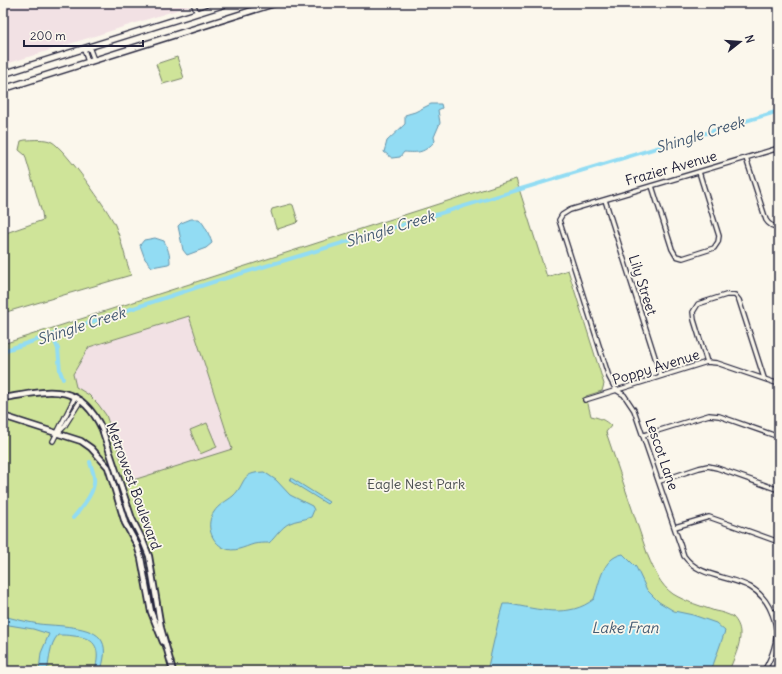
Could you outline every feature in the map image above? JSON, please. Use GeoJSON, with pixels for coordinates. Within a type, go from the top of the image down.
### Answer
{"type":"FeatureCollection","features":[{"type":"Feature","properties":{"kind":"main road"},"geometry":{"type":"LineString","coordinates":[[3,74],[229,3]]}},
{"type":"Feature","properties":{"kind":"main road"},"geometry":{"type":"LineString","coordinates":[[3,89],[276,3]]}},
{"type":"Feature","properties":{"kind":"street"},"geometry":{"type":"LineString","coordinates":[[193,3],[197,13]]}},
{"type":"Feature","properties":{"kind":"street"},"geometry":{"type":"LineString","coordinates":[[86,48],[91,61]]}},
{"type":"Feature","properties":{"kind":"street","name":"Frazier Avenue"},"geometry":{"type":"LineString","coordinates":[[570,210],[779,148]]}},
{"type":"Feature","properties":{"kind":"street"},"geometry":{"type":"LineString","coordinates":[[746,158],[766,220],[773,226],[779,227]]}},
{"type":"Feature","properties":{"kind":"street"},"geometry":{"type":"LineString","coordinates":[[652,186],[672,249],[676,256],[683,258],[714,248],[720,236],[699,172]]}},
{"type":"Feature","properties":{"kind":"street","name":"Lily Street"},"geometry":{"type":"LineString","coordinates":[[605,200],[661,376]]}},
{"type":"Feature","properties":{"kind":"street","name":"Lescot Lane"},"geometry":{"type":"LineString","coordinates":[[570,210],[562,215],[559,220],[560,225],[609,377],[616,390],[624,395],[632,406],[660,481],[684,556],[690,564],[700,570],[750,587],[764,599],[772,613],[776,631],[777,648],[764,671]]}},
{"type":"Feature","properties":{"kind":"street"},"geometry":{"type":"LineString","coordinates":[[707,362],[693,312],[698,304],[726,295],[735,296],[740,300],[764,378]]}},
{"type":"Feature","properties":{"kind":"street","name":"Poppy Avenue"},"geometry":{"type":"LineString","coordinates":[[585,400],[707,362],[717,363],[779,384]]}},
{"type":"Feature","properties":{"kind":"street","name":"Metrowest Boulevard"},"geometry":{"type":"LineString","coordinates":[[3,398],[42,392],[65,392],[81,400],[96,415],[132,519],[149,556],[161,628],[173,671]]}},
{"type":"Feature","properties":{"kind":"street"},"geometry":{"type":"LineString","coordinates":[[58,433],[75,397]]}},
{"type":"Feature","properties":{"kind":"street"},"geometry":{"type":"LineString","coordinates":[[53,441],[81,400]]}},
{"type":"Feature","properties":{"kind":"street"},"geometry":{"type":"LineString","coordinates":[[644,435],[709,414],[719,416],[779,437]]}},
{"type":"Feature","properties":{"kind":"street","name":"Metrowest Boulevard"},"geometry":{"type":"LineString","coordinates":[[3,416],[81,441],[91,448],[104,462],[110,474],[124,518],[137,545],[153,620],[171,664]]}},
{"type":"Feature","properties":{"kind":"street"},"geometry":{"type":"LineString","coordinates":[[660,481],[708,466],[779,490]]}},
{"type":"Feature","properties":{"kind":"street"},"geometry":{"type":"LineString","coordinates":[[110,474],[116,471]]}},
{"type":"Feature","properties":{"kind":"street"},"geometry":{"type":"LineString","coordinates":[[675,527],[709,517],[779,542]]}},
{"type":"Feature","properties":{"kind":"street"},"geometry":{"type":"LineString","coordinates":[[148,598],[155,598]]}},
{"type":"Feature","properties":{"kind":"street"},"geometry":{"type":"LineString","coordinates":[[772,613],[779,610]]}},
{"type":"Feature","properties":{"kind":"shaded area"},"geometry":{"type":"Polygon","coordinates":[[[3,3],[199,3],[3,65],[3,3]]]}},
{"type":"Feature","properties":{"kind":"shaded area"},"geometry":{"type":"Polygon","coordinates":[[[189,316],[232,450],[130,481],[106,415],[89,395],[76,387],[73,374],[89,347],[189,316]]]}},
{"type":"Feature","properties":{"kind":"green space"},"geometry":{"type":"Polygon","coordinates":[[[177,57],[184,78],[163,84],[156,64],[177,57]]]}},
{"type":"Feature","properties":{"kind":"green space"},"geometry":{"type":"Polygon","coordinates":[[[42,140],[52,142],[76,168],[96,194],[115,225],[131,275],[3,313],[3,234],[43,220],[25,155],[19,150],[21,141],[42,140]]]}},
{"type":"Feature","properties":{"kind":"green space","name":"Eagle Nest Park"},"geometry":{"type":"Polygon","coordinates":[[[516,179],[547,277],[568,270],[604,384],[602,391],[586,396],[591,416],[607,422],[611,426],[606,432],[650,561],[661,582],[673,594],[694,604],[729,615],[736,620],[740,638],[729,671],[3,671],[3,344],[516,179]],[[189,316],[89,347],[73,374],[76,387],[89,395],[106,415],[130,481],[232,449],[189,316]]]}},
{"type":"Feature","properties":{"kind":"green space"},"geometry":{"type":"Polygon","coordinates":[[[291,204],[293,205],[298,221],[278,229],[276,228],[271,212],[272,209],[291,204]]]}},
{"type":"Feature","properties":{"kind":"green space"},"geometry":{"type":"Polygon","coordinates":[[[207,423],[217,447],[200,454],[190,430],[207,423]]]}},
{"type":"Feature","properties":{"kind":"water"},"geometry":{"type":"Polygon","coordinates":[[[431,104],[441,104],[442,108],[438,110],[440,123],[434,137],[435,141],[424,150],[404,152],[400,157],[392,158],[384,152],[387,141],[405,124],[405,115],[431,104]]]}},
{"type":"Feature","properties":{"kind":"water"},"geometry":{"type":"Polygon","coordinates":[[[191,219],[199,219],[201,221],[207,230],[212,243],[206,248],[187,255],[183,250],[178,226],[181,223],[191,219]]]}},
{"type":"Feature","properties":{"kind":"water"},"geometry":{"type":"Polygon","coordinates":[[[155,238],[164,241],[170,257],[170,263],[152,267],[145,259],[140,245],[144,240],[155,238]]]}},
{"type":"Feature","properties":{"kind":"water"},"geometry":{"type":"Polygon","coordinates":[[[264,472],[276,480],[290,495],[312,506],[314,510],[311,517],[292,522],[287,525],[269,543],[254,544],[235,550],[224,548],[216,542],[213,537],[210,527],[211,517],[218,507],[233,496],[247,477],[251,474],[264,472]]]}},
{"type":"Feature","properties":{"kind":"water"},"geometry":{"type":"Polygon","coordinates":[[[291,478],[329,502],[327,504],[290,481],[291,478]]]}},
{"type":"Feature","properties":{"kind":"water","name":"Lake Fran"},"geometry":{"type":"Polygon","coordinates":[[[623,554],[636,567],[647,590],[659,602],[674,611],[693,615],[716,623],[725,631],[711,671],[487,671],[503,604],[553,611],[564,611],[584,605],[594,599],[600,578],[610,560],[623,554]]]}},
{"type":"Feature","properties":{"kind":"water"},"geometry":{"type":"Polygon","coordinates":[[[3,616],[39,624],[74,627],[91,632],[98,636],[102,641],[104,648],[101,671],[95,671],[97,664],[97,651],[93,642],[82,637],[58,635],[51,648],[47,671],[39,671],[41,653],[49,634],[33,629],[3,624],[3,616]]]}},
{"type":"Feature","properties":{"kind":"waterway","name":"Shingle Creek"},"geometry":{"type":"LineString","coordinates":[[3,351],[213,282],[779,111]]}},
{"type":"Feature","properties":{"kind":"waterway"},"geometry":{"type":"LineString","coordinates":[[52,335],[58,349],[60,371],[63,379]]}},
{"type":"Feature","properties":{"kind":"waterway"},"geometry":{"type":"LineString","coordinates":[[73,518],[88,499],[93,489],[94,476],[90,462]]}}]}
